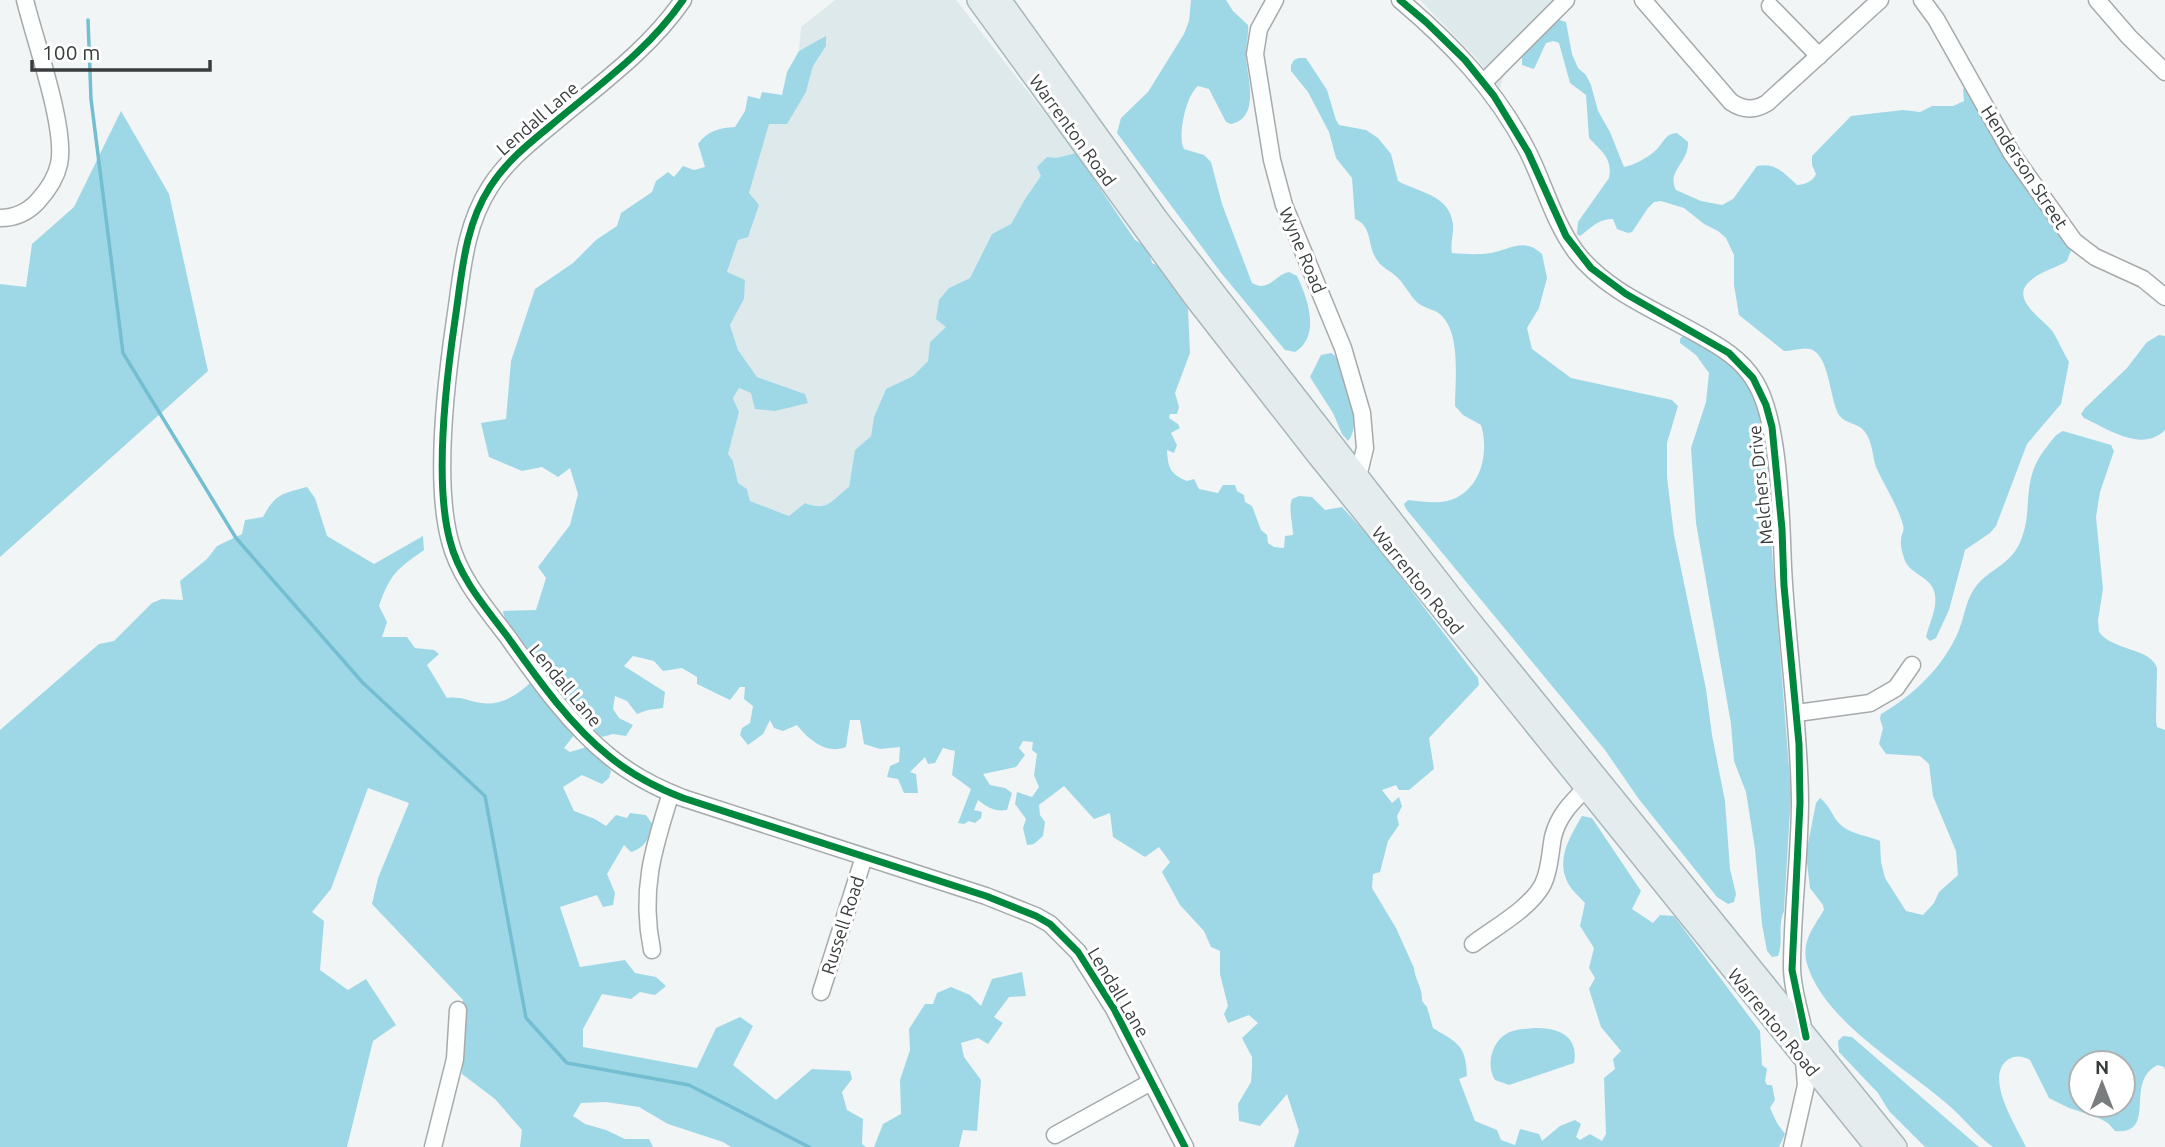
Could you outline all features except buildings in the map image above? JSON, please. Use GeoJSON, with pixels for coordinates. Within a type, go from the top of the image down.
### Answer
{"type":"FeatureCollection","features":[{"type":"Feature","properties":{"kind":"main road","name":"Warrenton Road"},"geometry":{"type":"LineString","coordinates":[[978,0],[1195,298],[1352,499],[1873,1145]]}},
{"type":"Feature","properties":{"kind":"main road","name":"Warrenton Road"},"geometry":{"type":"LineString","coordinates":[[1000,0],[1158,220],[1358,477],[1896,1147]]}},
{"type":"Feature","properties":{"kind":"street","name":"Lendall Lane"},"geometry":{"type":"LineString","coordinates":[[683,0],[640,50],[519,152],[503,169],[482,200],[468,237],[452,343],[443,455],[443,493],[448,534],[459,566],[471,587],[574,723],[625,769],[671,793],[1019,907],[1050,924],[1078,952],[1096,978],[1185,1147]]}},
{"type":"Feature","properties":{"kind":"street","name":"Wyne Road"},"geometry":{"type":"LineString","coordinates":[[1275,0],[1259,29],[1255,54],[1272,160],[1284,205],[1343,348],[1359,400],[1365,430],[1365,448],[1352,499]]}},
{"type":"Feature","properties":{"kind":"street","name":"Melchers Drive"},"geometry":{"type":"LineString","coordinates":[[1400,0],[1426,22],[1484,82],[1512,123],[1566,236],[1584,260],[1604,279],[1626,294],[1729,353],[1742,364],[1760,390],[1772,427],[1797,713],[1800,803],[1792,970],[1805,1037]]}},
{"type":"Feature","properties":{"kind":"street"},"geometry":{"type":"LineString","coordinates":[[1484,82],[1566,0]]}},
{"type":"Feature","properties":{"kind":"street"},"geometry":{"type":"LineString","coordinates":[[1643,0],[1731,102],[1746,109],[1755,109],[1767,103],[1880,0]]}},
{"type":"Feature","properties":{"kind":"street","name":"Henderson Street"},"geometry":{"type":"LineString","coordinates":[[1922,0],[1936,19],[2012,154],[2074,242],[2095,257],[2143,279],[2165,297]]}},
{"type":"Feature","properties":{"kind":"street"},"geometry":{"type":"LineString","coordinates":[[2097,0],[2129,37],[2165,72]]}},
{"type":"Feature","properties":{"kind":"street"},"geometry":{"type":"LineString","coordinates":[[0,218],[15,216],[34,205],[54,178],[61,153],[30,1]]}},
{"type":"Feature","properties":{"kind":"street"},"geometry":{"type":"LineString","coordinates":[[1770,6],[1819,56]]}},
{"type":"Feature","properties":{"kind":"street"},"geometry":{"type":"LineString","coordinates":[[1797,713],[1870,703],[1896,688],[1912,665]]}},
{"type":"Feature","properties":{"kind":"street"},"geometry":{"type":"LineString","coordinates":[[1473,944],[1534,897],[1548,872],[1553,836],[1561,817],[1569,804],[1586,788]]}},
{"type":"Feature","properties":{"kind":"street"},"geometry":{"type":"LineString","coordinates":[[652,950],[646,905],[648,872],[671,793]]}},
{"type":"Feature","properties":{"kind":"street","name":"Russell Road"},"geometry":{"type":"LineString","coordinates":[[821,992],[864,857]]}},
{"type":"Feature","properties":{"kind":"street"},"geometry":{"type":"LineString","coordinates":[[1773,996],[1785,986],[1792,970]]}},
{"type":"Feature","properties":{"kind":"street"},"geometry":{"type":"LineString","coordinates":[[433,1147],[454,1059],[458,1010]]}},
{"type":"Feature","properties":{"kind":"street"},"geometry":{"type":"LineString","coordinates":[[1792,1147],[1801,1116],[1806,1080],[1804,1060]]}},
{"type":"Feature","properties":{"kind":"street"},"geometry":{"type":"LineString","coordinates":[[1055,1135],[1152,1082]]}},
{"type":"Feature","properties":{"kind":"street"},"geometry":{"type":"LineString","coordinates":[[1801,1116],[1811,1103],[1830,1092]]}},
{"type":"Feature","properties":{"kind":"shaded area"},"geometry":{"type":"Polygon","coordinates":[[[835,0],[956,0],[1076,153],[1056,158],[1025,199],[1011,224],[992,234],[970,278],[949,288],[946,327],[930,342],[928,361],[913,376],[886,389],[874,417],[871,436],[855,450],[849,487],[826,506],[818,508],[805,503],[789,516],[750,501],[747,489],[738,483],[733,461],[728,454],[739,412],[733,398],[739,387],[751,393],[805,394],[757,377],[738,350],[730,325],[744,299],[727,273],[769,123],[806,92],[813,66],[826,46],[826,37],[799,51],[801,27],[835,0]]]}},
{"type":"Feature","properties":{"kind":"shaded area"},"geometry":{"type":"Polygon","coordinates":[[[1191,0],[1226,0],[1248,25],[1246,55],[1250,97],[1246,114],[1231,124],[1226,122],[1209,89],[1198,86],[1186,107],[1182,143],[1184,149],[1204,155],[1211,162],[1222,204],[1252,283],[1258,286],[1267,285],[1289,272],[1297,276],[1308,306],[1310,327],[1308,337],[1295,352],[1285,350],[1222,274],[1117,133],[1121,118],[1148,92],[1184,34],[1189,21],[1191,0]]]}},
{"type":"Feature","properties":{"kind":"shaded area"},"geometry":{"type":"Polygon","coordinates":[[[1420,0],[1576,0],[1513,61],[1500,89],[1477,59],[1420,0]]]}},
{"type":"Feature","properties":{"kind":"shaded area"},"geometry":{"type":"Polygon","coordinates":[[[1557,19],[1566,22],[1572,54],[1578,68],[1586,75],[1591,85],[1598,111],[1624,167],[1648,156],[1667,137],[1677,133],[1688,142],[1685,156],[1674,177],[1676,190],[1701,201],[1722,205],[1733,199],[1757,166],[1775,167],[1797,185],[1811,181],[1816,174],[1812,156],[1851,116],[1903,110],[1920,112],[1932,106],[1953,106],[1964,101],[1963,89],[1966,87],[2072,248],[2067,261],[2028,283],[2023,296],[2031,309],[2053,332],[2069,362],[2061,404],[2027,444],[1996,526],[1965,550],[1949,610],[1936,638],[1930,641],[1926,637],[1934,608],[1934,591],[1929,582],[1912,570],[1905,561],[1901,546],[1903,525],[1876,467],[1868,436],[1862,429],[1839,415],[1822,359],[1817,353],[1810,349],[1784,351],[1739,315],[1734,285],[1734,255],[1726,238],[1684,208],[1661,201],[1654,202],[1648,208],[1632,232],[1617,229],[1613,219],[1608,219],[1599,222],[1580,236],[1577,234],[1578,222],[1609,178],[1608,160],[1589,138],[1586,95],[1570,83],[1559,43],[1546,43],[1534,69],[1522,65],[1522,56],[1557,19]]]}},
{"type":"Feature","properties":{"kind":"shaded area"},"geometry":{"type":"Polygon","coordinates":[[[826,36],[826,46],[813,66],[806,92],[787,124],[769,124],[749,193],[759,205],[748,237],[738,240],[727,272],[745,280],[744,299],[730,325],[738,350],[757,377],[805,394],[808,403],[775,411],[755,409],[751,393],[739,388],[733,398],[739,412],[728,454],[733,461],[738,483],[747,489],[750,501],[789,516],[805,503],[825,505],[849,487],[855,450],[871,436],[874,417],[886,389],[913,376],[928,361],[930,342],[946,327],[936,319],[939,300],[949,288],[970,278],[992,234],[1011,224],[1041,176],[1037,167],[1047,157],[1056,158],[1076,153],[1135,240],[1148,248],[1152,263],[1163,268],[1188,309],[1190,353],[1175,393],[1179,407],[1177,414],[1170,414],[1169,418],[1180,428],[1171,433],[1177,445],[1174,453],[1167,450],[1169,466],[1173,473],[1187,481],[1194,479],[1199,489],[1218,493],[1223,485],[1235,485],[1237,491],[1244,495],[1245,502],[1252,506],[1261,530],[1267,535],[1268,543],[1274,547],[1284,548],[1285,536],[1293,535],[1292,499],[1299,496],[1312,497],[1325,510],[1342,507],[1374,542],[1478,678],[1479,685],[1429,738],[1434,769],[1409,790],[1399,790],[1396,785],[1382,790],[1392,803],[1399,797],[1402,806],[1397,816],[1399,825],[1388,841],[1380,872],[1373,874],[1372,888],[1396,928],[1414,968],[1422,1001],[1427,1007],[1433,1028],[1454,1041],[1465,1057],[1467,1076],[1459,1079],[1475,1121],[1497,1130],[1501,1140],[1515,1145],[1520,1129],[1539,1134],[1542,1141],[1560,1126],[1575,1120],[1581,1124],[1576,1137],[1580,1140],[1590,1134],[1602,1141],[1606,1134],[1604,1078],[1615,1069],[1613,1059],[1621,1051],[1601,1027],[1589,989],[1595,978],[1589,968],[1594,948],[1580,926],[1585,903],[1568,884],[1563,864],[1566,847],[1582,816],[1592,818],[1641,891],[1632,909],[1653,923],[1660,915],[1674,916],[1760,1031],[1762,1065],[1767,1069],[1765,1081],[1767,1085],[1772,1085],[1775,1100],[1770,1108],[1785,1134],[1779,1147],[1294,1147],[1299,1131],[1287,1094],[1260,1126],[1239,1121],[1238,1104],[1251,1082],[1252,1068],[1252,1057],[1242,1038],[1258,1023],[1249,1015],[1228,1023],[1224,1014],[1228,1006],[1220,974],[1220,951],[1211,947],[1204,931],[1180,905],[1162,872],[1170,862],[1159,847],[1145,857],[1113,837],[1110,813],[1094,819],[1064,786],[1039,805],[1040,815],[1045,822],[1043,836],[1034,844],[1027,845],[1023,828],[1026,819],[1015,804],[1017,792],[1032,797],[1039,787],[1034,775],[1037,754],[1032,750],[1033,742],[1023,741],[1019,748],[1025,755],[1016,767],[983,774],[990,785],[1005,788],[1012,793],[1007,810],[991,808],[978,800],[974,810],[982,812],[981,818],[975,823],[969,821],[964,824],[958,823],[971,789],[952,775],[955,751],[943,748],[935,763],[928,764],[925,757],[910,772],[916,774],[918,793],[904,793],[898,779],[887,777],[890,766],[899,762],[900,747],[880,749],[864,744],[860,720],[850,720],[846,747],[839,749],[818,744],[797,725],[783,731],[774,728],[770,720],[763,734],[748,745],[740,735],[742,728],[750,723],[753,706],[744,699],[745,687],[740,687],[730,700],[697,684],[697,677],[682,668],[663,671],[654,661],[633,656],[624,666],[665,692],[663,708],[637,714],[627,701],[615,696],[613,709],[619,718],[633,725],[626,736],[613,734],[602,737],[544,678],[516,641],[503,611],[536,610],[546,578],[538,567],[570,525],[578,494],[570,468],[558,477],[542,467],[522,471],[489,457],[481,423],[506,419],[511,361],[535,289],[573,263],[596,240],[617,226],[621,213],[652,192],[656,181],[668,172],[674,177],[683,166],[694,170],[705,167],[698,144],[714,131],[735,127],[745,111],[748,96],[760,99],[762,92],[782,95],[787,72],[799,51],[826,36]]]}},
{"type":"Feature","properties":{"kind":"shaded area"},"geometry":{"type":"Polygon","coordinates":[[[1306,58],[1327,90],[1339,125],[1366,130],[1378,138],[1391,154],[1398,181],[1432,196],[1446,206],[1453,224],[1452,253],[1486,254],[1523,245],[1542,254],[1547,278],[1539,308],[1527,328],[1532,349],[1571,378],[1672,400],[1678,406],[1667,443],[1667,477],[1674,535],[1706,689],[1725,801],[1730,869],[1736,894],[1734,902],[1728,904],[1717,897],[1638,798],[1605,750],[1406,509],[1404,504],[1408,500],[1442,502],[1458,497],[1468,490],[1480,471],[1483,460],[1481,425],[1463,415],[1455,406],[1456,359],[1448,325],[1440,314],[1418,303],[1398,278],[1379,263],[1365,227],[1355,219],[1352,178],[1336,158],[1329,132],[1308,92],[1291,71],[1294,60],[1306,58]]]}},
{"type":"Feature","properties":{"kind":"shaded area"},"geometry":{"type":"Polygon","coordinates":[[[121,111],[169,194],[208,371],[0,557],[0,284],[26,287],[32,244],[74,207],[121,111]]]}},
{"type":"Feature","properties":{"kind":"shaded area"},"geometry":{"type":"Polygon","coordinates":[[[2159,335],[2165,336],[2165,430],[2156,437],[2136,439],[2114,433],[2084,418],[2081,414],[2085,408],[2127,368],[2147,342],[2159,335]]]}},
{"type":"Feature","properties":{"kind":"shaded area"},"geometry":{"type":"Polygon","coordinates":[[[1683,336],[1715,354],[1744,380],[1762,425],[1791,793],[1784,911],[1778,956],[1772,957],[1767,951],[1762,924],[1746,792],[1734,761],[1731,724],[1696,523],[1691,448],[1706,402],[1709,373],[1696,355],[1680,343],[1683,336]]]}},
{"type":"Feature","properties":{"kind":"shaded area"},"geometry":{"type":"Polygon","coordinates":[[[1331,353],[1343,368],[1352,395],[1354,422],[1348,441],[1310,377],[1321,355],[1331,353]]]}},
{"type":"Feature","properties":{"kind":"shaded area"},"geometry":{"type":"Polygon","coordinates":[[[2063,431],[2111,445],[2114,451],[2100,492],[2096,517],[2103,589],[2098,620],[2099,632],[2113,643],[2147,657],[2157,668],[2156,721],[2157,727],[2165,730],[2165,1070],[2158,1065],[2148,1073],[2143,1083],[2139,1116],[2135,1125],[2128,1130],[2115,1131],[2101,1119],[2137,1119],[2137,1049],[2067,1049],[2067,1107],[2049,1098],[2030,1060],[2020,1056],[2011,1058],[2002,1067],[1999,1077],[2000,1090],[2026,1147],[1993,1147],[1946,1103],[1866,1041],[1830,1004],[1816,985],[1807,964],[1806,949],[1809,936],[1824,910],[1810,888],[1807,849],[1816,803],[1820,798],[1842,826],[1880,841],[1885,878],[1906,911],[1923,915],[1934,903],[1939,892],[1958,875],[1956,851],[1933,796],[1929,764],[1920,756],[1886,754],[1879,744],[1883,728],[1881,714],[1917,688],[1937,667],[1953,643],[1973,590],[2017,548],[2025,528],[2030,484],[2037,461],[2055,437],[2063,431]]]}},
{"type":"Feature","properties":{"kind":"shaded area"},"geometry":{"type":"Polygon","coordinates":[[[307,487],[315,498],[327,536],[374,564],[423,536],[424,550],[396,573],[383,595],[379,606],[387,622],[382,637],[407,637],[415,648],[434,650],[439,654],[427,665],[447,698],[495,703],[514,695],[531,682],[575,734],[564,748],[570,752],[590,746],[611,771],[609,778],[602,784],[582,775],[563,787],[574,811],[606,826],[616,815],[627,818],[630,813],[646,815],[653,825],[640,848],[631,852],[624,845],[607,874],[615,893],[613,905],[603,907],[597,895],[560,907],[580,967],[625,960],[635,973],[656,977],[666,986],[655,995],[640,992],[631,999],[602,994],[583,1029],[583,1047],[697,1068],[716,1028],[740,1017],[753,1026],[733,1065],[776,1100],[812,1069],[850,1071],[852,1079],[842,1092],[847,1110],[863,1119],[862,1144],[866,1147],[731,1147],[668,1124],[639,1107],[606,1102],[581,1103],[573,1116],[585,1124],[625,1139],[649,1139],[653,1147],[520,1147],[522,1130],[495,1099],[462,1074],[463,1000],[372,904],[378,878],[409,803],[368,788],[331,889],[312,912],[324,921],[320,970],[348,990],[366,979],[396,1025],[373,1041],[347,1147],[0,1147],[0,730],[99,644],[114,641],[152,603],[162,599],[183,600],[180,581],[207,559],[217,546],[242,534],[245,520],[263,517],[280,496],[307,487]]]}},
{"type":"Feature","properties":{"kind":"shaded area"},"geometry":{"type":"Polygon","coordinates":[[[1022,972],[1026,996],[1009,997],[994,1017],[1003,1023],[988,1044],[978,1038],[961,1043],[964,1057],[981,1080],[977,1131],[963,1130],[959,1147],[874,1147],[883,1124],[901,1114],[900,1080],[910,1050],[909,1029],[925,1004],[933,1004],[937,993],[951,987],[970,995],[981,1006],[992,979],[1022,972]]]}},
{"type":"Feature","properties":{"kind":"shaded area"},"geometry":{"type":"Polygon","coordinates":[[[1535,1028],[1565,1035],[1573,1046],[1574,1063],[1509,1085],[1495,1080],[1491,1062],[1497,1043],[1509,1032],[1535,1028]]]}},
{"type":"Feature","properties":{"kind":"shaded area"},"geometry":{"type":"Polygon","coordinates":[[[1843,1036],[1852,1037],[1979,1147],[1925,1147],[1889,1111],[1878,1093],[1839,1052],[1838,1041],[1843,1036]]]}},
{"type":"Feature","properties":{"kind":"waterway"},"geometry":{"type":"LineString","coordinates":[[88,20],[91,99],[123,353],[236,538],[363,683],[485,796],[526,1018],[567,1063],[689,1085],[809,1147]]}},
{"type":"Feature","properties":{"kind":"cycle path"},"geometry":{"type":"LineString","coordinates":[[683,0],[638,52],[509,162],[481,202],[469,235],[462,268],[443,431],[445,517],[454,554],[482,603],[542,684],[581,730],[618,764],[683,798],[986,896],[1050,924],[1078,952],[1114,1009],[1185,1147]]}},
{"type":"Feature","properties":{"kind":"cycle path"},"geometry":{"type":"LineString","coordinates":[[1400,0],[1465,60],[1494,96],[1528,152],[1566,236],[1591,268],[1626,294],[1729,353],[1753,378],[1766,405],[1772,427],[1782,529],[1784,586],[1799,744],[1800,803],[1792,970],[1806,1037]]}}]}
